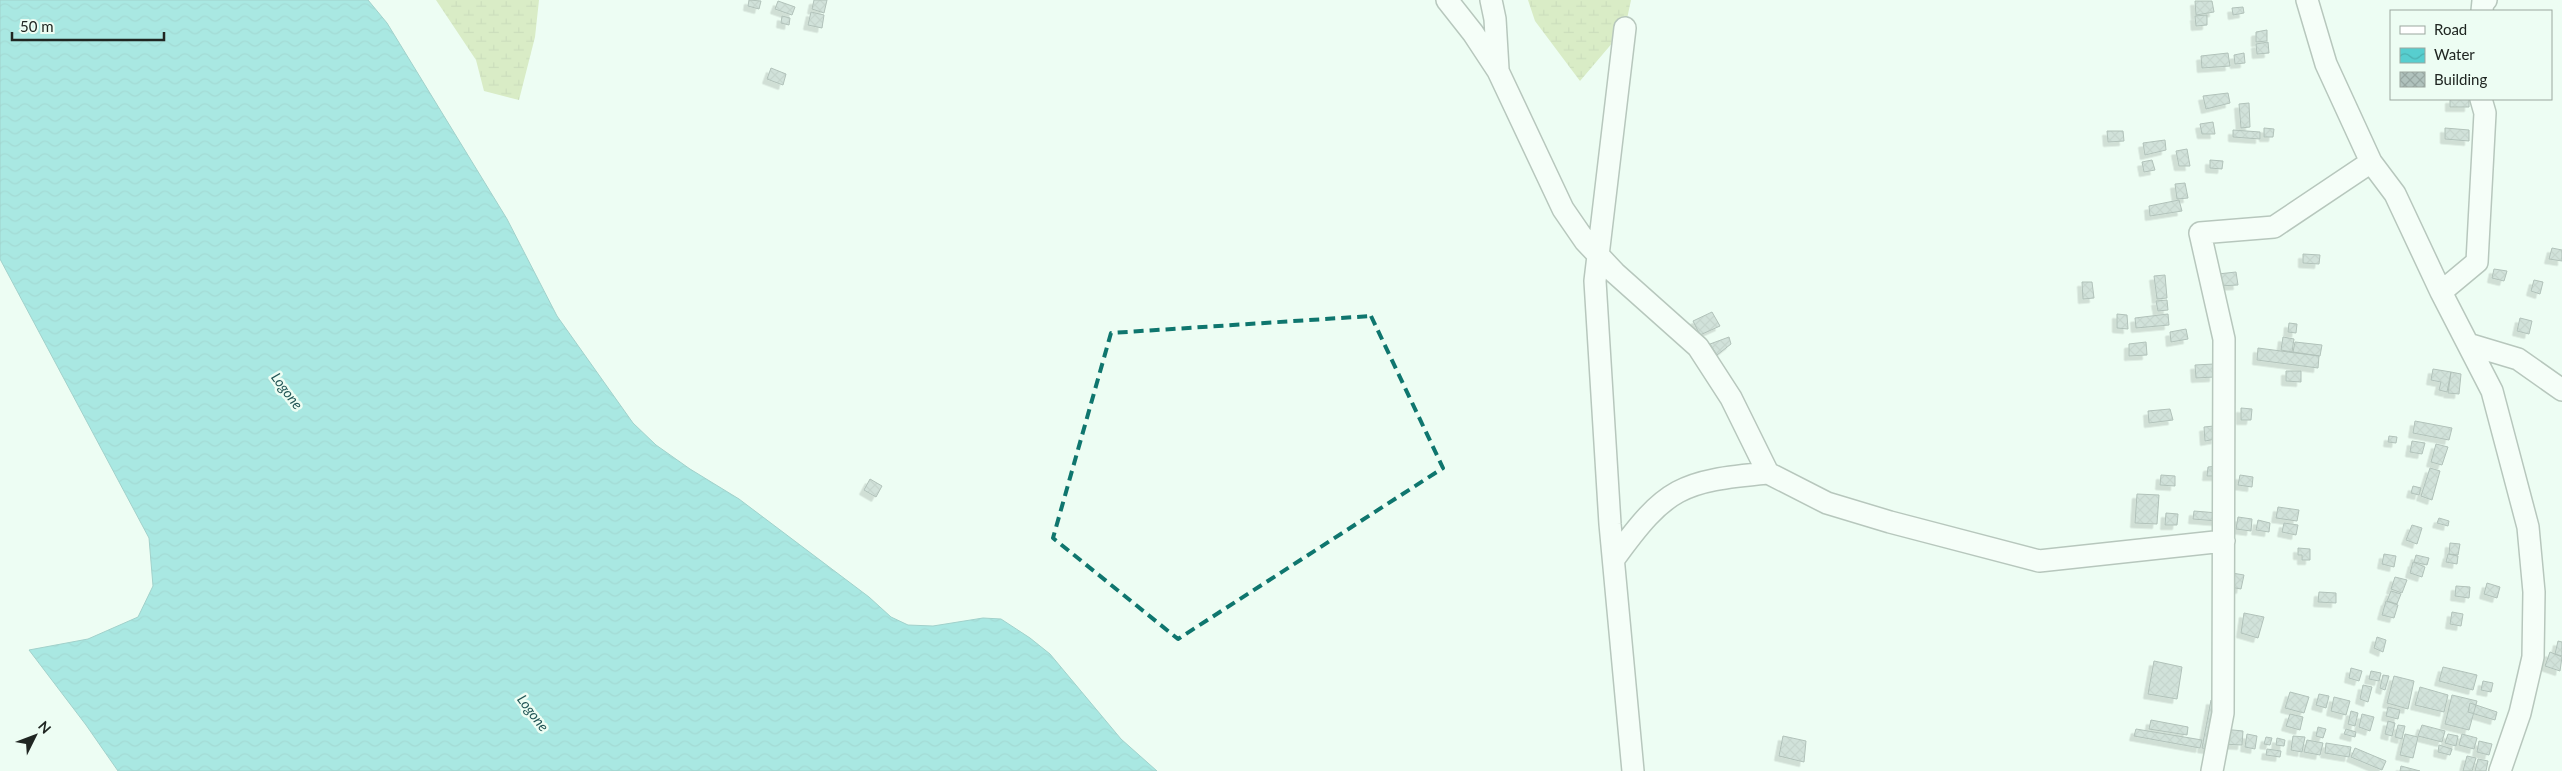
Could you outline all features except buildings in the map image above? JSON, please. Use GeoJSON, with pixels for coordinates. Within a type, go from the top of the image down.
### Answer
{"type":"FeatureCollection","features":[{"type":"Feature","properties":{"kind":"street"},"geometry":{"type":"LineString","coordinates":[[1447,0],[1473,33],[1498,71],[1563,210],[1598,255],[1698,347],[1731,398],[1768,473]]}},
{"type":"Feature","properties":{"kind":"street"},"geometry":{"type":"LineString","coordinates":[[1491,0],[1496,19],[1498,71]]}},
{"type":"Feature","properties":{"kind":"street"},"geometry":{"type":"LineString","coordinates":[[2307,0],[2326,64],[2371,162],[2394,194],[2441,292],[2492,391],[2528,527],[2534,592],[2533,657],[2520,713],[2500,771]]}},
{"type":"Feature","properties":{"kind":"street"},"geometry":{"type":"LineString","coordinates":[[1625,28],[1595,281],[1614,559],[1633,771]]}},
{"type":"Feature","properties":{"kind":"street"},"geometry":{"type":"LineString","coordinates":[[2441,292],[2477,262],[2486,113],[2481,100]]}},
{"type":"Feature","properties":{"kind":"street"},"geometry":{"type":"LineString","coordinates":[[2218,768],[2223,713],[2224,339],[2200,233],[2274,227],[2371,162]]}},
{"type":"Feature","properties":{"kind":"street"},"geometry":{"type":"LineString","coordinates":[[2468,344],[2518,359],[2562,390]]}},
{"type":"Feature","properties":{"kind":"street"},"geometry":{"type":"LineString","coordinates":[[1614,559],[1647,516],[1661,502],[1678,491],[1697,482],[1717,478],[1768,473],[1827,503],[1890,522],[2039,561],[2224,541]]}},
{"type":"Feature","properties":{"kind":"highlighted area"},"geometry":{"type":"Polygon","coordinates":[[[1371,316],[1443,468],[1178,639],[1053,538],[1111,333],[1371,316]]]}},
{"type":"Feature","properties":{"kind":"green space"},"geometry":{"type":"Polygon","coordinates":[[[436,0],[539,0],[535,37],[519,100],[484,91],[476,60],[436,0]]]}},
{"type":"Feature","properties":{"kind":"green space"},"geometry":{"type":"Polygon","coordinates":[[[1528,0],[1631,0],[1625,28],[1580,81],[1535,21],[1528,0]]]}},
{"type":"Feature","properties":{"kind":"water","name":"Logone"},"geometry":{"type":"Polygon","coordinates":[[[0,0],[368,0],[387,23],[507,219],[557,316],[633,423],[656,445],[690,469],[739,499],[869,597],[891,617],[908,625],[933,626],[983,618],[1001,619],[1030,638],[1050,654],[1121,739],[1157,771],[118,771],[29,650],[88,639],[138,617],[153,586],[149,538],[0,259],[0,0]]]}}]}
